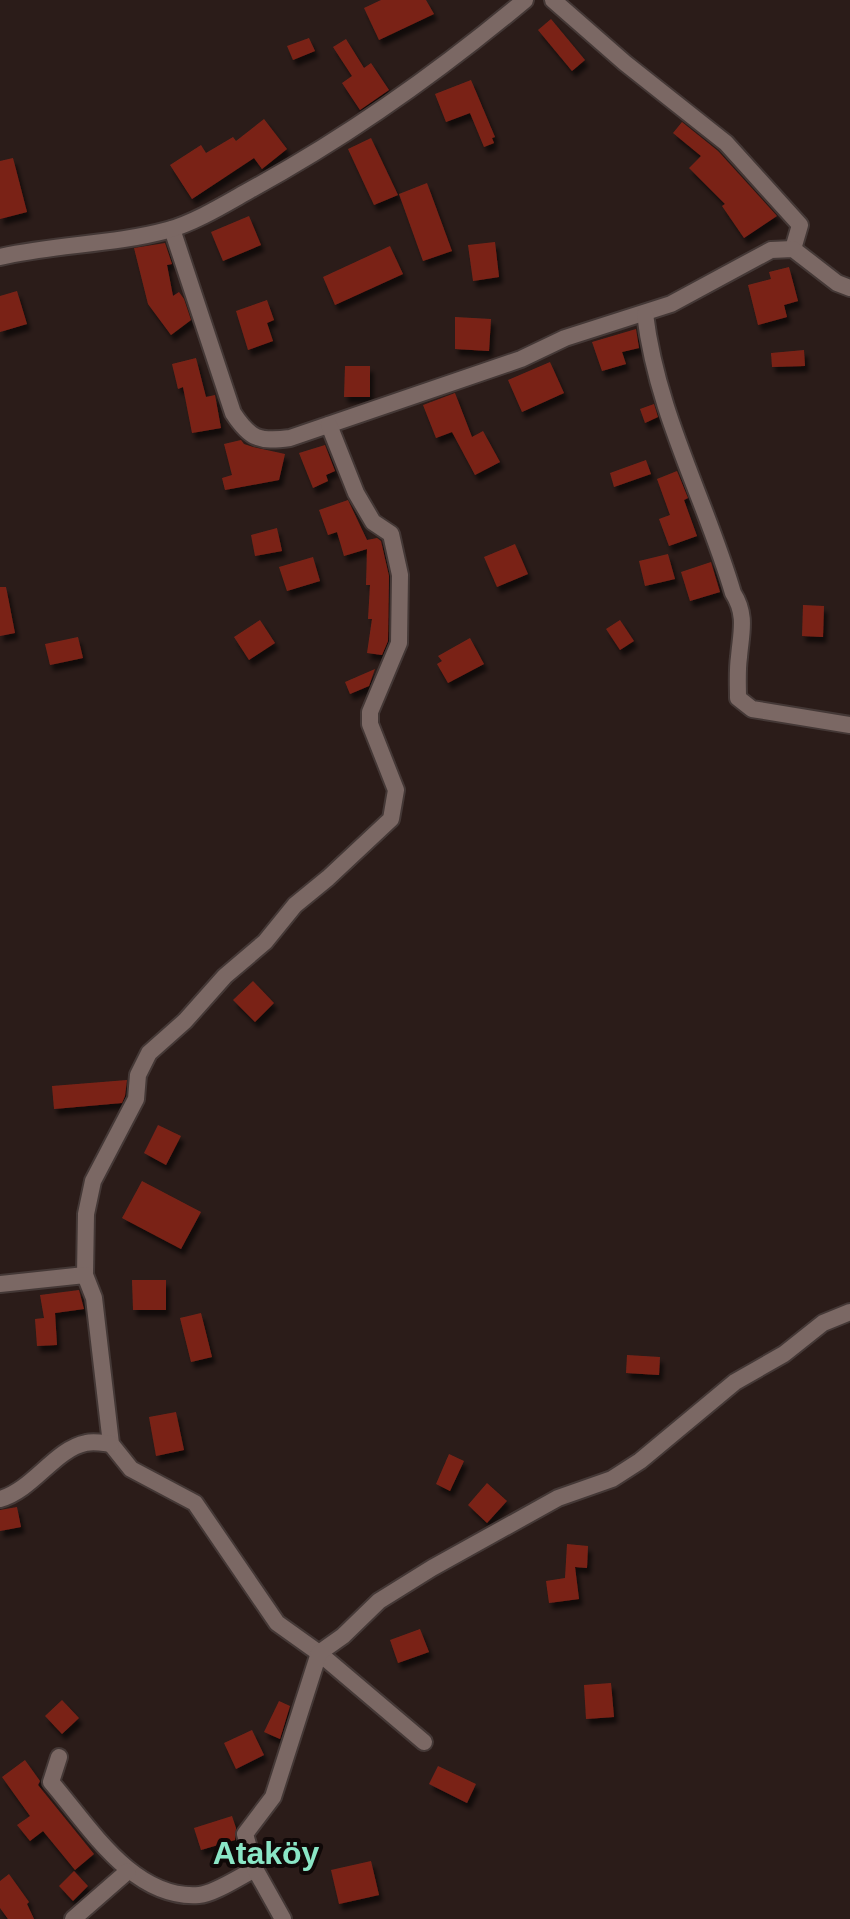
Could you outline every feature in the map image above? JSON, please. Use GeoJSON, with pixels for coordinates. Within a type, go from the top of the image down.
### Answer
{"type":"FeatureCollection","features":[{"type":"Feature","properties":{"kind":"street"},"geometry":{"type":"LineString","coordinates":[[0,257],[116,241],[172,229],[315,155],[407,93],[525,0]]}},
{"type":"Feature","properties":{"kind":"street"},"geometry":{"type":"LineString","coordinates":[[553,0],[625,63],[726,143],[800,225],[793,249]]}},
{"type":"Feature","properties":{"kind":"street"},"geometry":{"type":"LineString","coordinates":[[172,229],[233,413],[247,434],[269,441],[329,425],[521,359],[565,338],[645,314],[671,304],[771,250],[793,249],[837,283],[850,288]]}},
{"type":"Feature","properties":{"kind":"street"},"geometry":{"type":"LineString","coordinates":[[645,314],[648,344],[672,431],[740,605],[743,623],[738,660],[738,698],[752,709],[850,725]]}},
{"type":"Feature","properties":{"kind":"street"},"geometry":{"type":"LineString","coordinates":[[329,425],[356,493],[373,522],[391,534],[400,575],[399,643],[370,712],[370,724],[396,790],[391,819],[295,905],[265,942],[225,976],[185,1021],[149,1053],[138,1075],[136,1099],[93,1181],[86,1214],[85,1275],[94,1298],[111,1444],[131,1469],[195,1503],[277,1623],[319,1653],[424,1742]]}},
{"type":"Feature","properties":{"kind":"street"},"geometry":{"type":"LineString","coordinates":[[0,1284],[85,1275]]}},
{"type":"Feature","properties":{"kind":"street"},"geometry":{"type":"LineString","coordinates":[[283,1919],[255,1869],[245,1834],[273,1797],[319,1653],[343,1636],[379,1601],[432,1568],[558,1498],[612,1479],[640,1461],[735,1382],[784,1354],[823,1323],[850,1312]]}},
{"type":"Feature","properties":{"kind":"street"},"geometry":{"type":"LineString","coordinates":[[0,1499],[42,1474],[72,1447],[89,1442],[111,1444]]}},
{"type":"Feature","properties":{"kind":"street"},"geometry":{"type":"LineString","coordinates":[[59,1757],[51,1782],[128,1871],[170,1893],[202,1895],[255,1869]]}},
{"type":"Feature","properties":{"kind":"street"},"geometry":{"type":"LineString","coordinates":[[73,1919],[128,1871]]}},
{"type":"Feature","properties":{"kind":"building"},"geometry":{"type":"Polygon","coordinates":[[[381,0],[426,0],[434,14],[379,40],[364,8],[381,0]]]}},
{"type":"Feature","properties":{"kind":"building"},"geometry":{"type":"Polygon","coordinates":[[[551,19],[585,60],[572,71],[538,30],[551,19]]]}},
{"type":"Feature","properties":{"kind":"building"},"geometry":{"type":"Polygon","coordinates":[[[309,38],[315,51],[293,60],[287,46],[309,38]]]}},
{"type":"Feature","properties":{"kind":"building"},"geometry":{"type":"Polygon","coordinates":[[[346,39],[364,68],[371,63],[389,90],[360,110],[342,83],[352,76],[333,47],[346,39]]]}},
{"type":"Feature","properties":{"kind":"building"},"geometry":{"type":"Polygon","coordinates":[[[471,80],[495,137],[492,138],[494,143],[484,147],[470,113],[446,122],[435,94],[471,80]]]}},
{"type":"Feature","properties":{"kind":"building"},"geometry":{"type":"Polygon","coordinates":[[[264,119],[287,149],[262,169],[254,158],[192,199],[170,165],[201,145],[206,153],[233,137],[236,141],[264,119]]]}},
{"type":"Feature","properties":{"kind":"building"},"geometry":{"type":"Polygon","coordinates":[[[682,122],[718,151],[777,216],[744,238],[722,206],[725,204],[689,168],[701,156],[673,133],[682,122]]]}},
{"type":"Feature","properties":{"kind":"building"},"geometry":{"type":"Polygon","coordinates":[[[371,138],[398,195],[374,205],[348,149],[371,138]]]}},
{"type":"Feature","properties":{"kind":"building"},"geometry":{"type":"Polygon","coordinates":[[[13,158],[27,212],[0,219],[0,161],[13,158]]]}},
{"type":"Feature","properties":{"kind":"building"},"geometry":{"type":"Polygon","coordinates":[[[427,183],[452,251],[423,261],[399,194],[427,183]]]}},
{"type":"Feature","properties":{"kind":"building"},"geometry":{"type":"Polygon","coordinates":[[[249,216],[261,245],[223,261],[211,232],[249,216]]]}},
{"type":"Feature","properties":{"kind":"building"},"geometry":{"type":"Polygon","coordinates":[[[495,242],[499,277],[473,281],[468,245],[495,242]]]}},
{"type":"Feature","properties":{"kind":"building"},"geometry":{"type":"Polygon","coordinates":[[[165,243],[172,264],[167,265],[173,296],[179,292],[191,320],[171,335],[148,304],[134,248],[165,243]]]}},
{"type":"Feature","properties":{"kind":"building"},"geometry":{"type":"Polygon","coordinates":[[[390,246],[403,274],[335,305],[323,277],[390,246]]]}},
{"type":"Feature","properties":{"kind":"building"},"geometry":{"type":"Polygon","coordinates":[[[789,267],[798,301],[784,305],[787,317],[758,325],[748,285],[771,279],[769,272],[789,267]]]}},
{"type":"Feature","properties":{"kind":"building"},"geometry":{"type":"Polygon","coordinates":[[[17,291],[27,324],[0,332],[0,296],[17,291]]]}},
{"type":"Feature","properties":{"kind":"building"},"geometry":{"type":"Polygon","coordinates":[[[267,300],[274,320],[267,323],[273,341],[248,350],[236,311],[267,300]]]}},
{"type":"Feature","properties":{"kind":"building"},"geometry":{"type":"Polygon","coordinates":[[[455,317],[491,319],[489,351],[455,349],[455,317]]]}},
{"type":"Feature","properties":{"kind":"building"},"geometry":{"type":"Polygon","coordinates":[[[636,329],[639,348],[622,352],[626,364],[602,371],[592,342],[636,329]]]}},
{"type":"Feature","properties":{"kind":"building"},"geometry":{"type":"Polygon","coordinates":[[[804,350],[805,366],[772,367],[771,353],[804,350]]]}},
{"type":"Feature","properties":{"kind":"building"},"geometry":{"type":"Polygon","coordinates":[[[196,358],[206,397],[215,395],[221,428],[192,433],[183,387],[178,389],[172,364],[196,358]]]}},
{"type":"Feature","properties":{"kind":"building"},"geometry":{"type":"Polygon","coordinates":[[[550,362],[564,393],[522,412],[508,380],[550,362]]]}},
{"type":"Feature","properties":{"kind":"building"},"geometry":{"type":"Polygon","coordinates":[[[345,366],[370,366],[370,397],[344,397],[345,366]]]}},
{"type":"Feature","properties":{"kind":"building"},"geometry":{"type":"Polygon","coordinates":[[[455,393],[472,437],[483,431],[500,462],[475,475],[452,432],[436,438],[423,405],[455,393]]]}},
{"type":"Feature","properties":{"kind":"building"},"geometry":{"type":"Polygon","coordinates":[[[654,404],[658,417],[645,423],[640,409],[654,404]]]}},
{"type":"Feature","properties":{"kind":"building"},"geometry":{"type":"Polygon","coordinates":[[[241,440],[253,447],[285,454],[279,480],[225,490],[222,478],[232,475],[224,444],[241,440]]]}},
{"type":"Feature","properties":{"kind":"building"},"geometry":{"type":"Polygon","coordinates":[[[325,445],[335,471],[326,475],[328,481],[313,488],[299,453],[325,445]]]}},
{"type":"Feature","properties":{"kind":"building"},"geometry":{"type":"Polygon","coordinates":[[[646,460],[651,474],[614,487],[610,473],[646,460]]]}},
{"type":"Feature","properties":{"kind":"building"},"geometry":{"type":"Polygon","coordinates":[[[677,471],[688,498],[684,500],[697,536],[669,546],[659,519],[670,515],[657,479],[677,471]]]}},
{"type":"Feature","properties":{"kind":"building"},"geometry":{"type":"Polygon","coordinates":[[[348,500],[367,540],[377,538],[381,541],[389,576],[388,641],[382,655],[367,653],[372,619],[368,619],[370,585],[366,585],[367,549],[344,556],[337,532],[328,535],[319,510],[348,500]]]}},
{"type":"Feature","properties":{"kind":"building"},"geometry":{"type":"Polygon","coordinates":[[[277,528],[282,551],[255,556],[251,535],[277,528]]]}},
{"type":"Feature","properties":{"kind":"building"},"geometry":{"type":"Polygon","coordinates":[[[515,544],[528,574],[497,587],[484,557],[515,544]]]}},
{"type":"Feature","properties":{"kind":"building"},"geometry":{"type":"Polygon","coordinates":[[[668,554],[675,579],[645,586],[639,561],[668,554]]]}},
{"type":"Feature","properties":{"kind":"building"},"geometry":{"type":"Polygon","coordinates":[[[313,557],[320,581],[287,591],[279,567],[313,557]]]}},
{"type":"Feature","properties":{"kind":"building"},"geometry":{"type":"Polygon","coordinates":[[[711,562],[720,592],[690,601],[681,572],[711,562]]]}},
{"type":"Feature","properties":{"kind":"building"},"geometry":{"type":"Polygon","coordinates":[[[0,587],[6,587],[15,633],[0,636],[0,587]]]}},
{"type":"Feature","properties":{"kind":"building"},"geometry":{"type":"Polygon","coordinates":[[[803,605],[824,606],[823,637],[802,636],[803,605]]]}},
{"type":"Feature","properties":{"kind":"building"},"geometry":{"type":"Polygon","coordinates":[[[260,620],[275,643],[249,660],[234,637],[260,620]]]}},
{"type":"Feature","properties":{"kind":"building"},"geometry":{"type":"Polygon","coordinates":[[[620,620],[634,641],[620,650],[606,629],[620,620]]]}},
{"type":"Feature","properties":{"kind":"building"},"geometry":{"type":"Polygon","coordinates":[[[78,637],[83,658],[50,665],[45,644],[78,637]]]}},
{"type":"Feature","properties":{"kind":"building"},"geometry":{"type":"Polygon","coordinates":[[[470,638],[484,664],[448,683],[437,664],[442,661],[438,656],[470,638]]]}},
{"type":"Feature","properties":{"kind":"building"},"geometry":{"type":"Polygon","coordinates":[[[375,669],[369,686],[350,694],[345,682],[375,669]]]}},
{"type":"Feature","properties":{"kind":"building"},"geometry":{"type":"Polygon","coordinates":[[[253,981],[274,1003],[255,1022],[233,1000],[253,981]]]}},
{"type":"Feature","properties":{"kind":"building"},"geometry":{"type":"Polygon","coordinates":[[[127,1080],[122,1103],[54,1109],[52,1086],[127,1080]]]}},
{"type":"Feature","properties":{"kind":"building"},"geometry":{"type":"Polygon","coordinates":[[[158,1125],[181,1136],[166,1165],[144,1153],[158,1125]]]}},
{"type":"Feature","properties":{"kind":"building"},"geometry":{"type":"Polygon","coordinates":[[[142,1181],[201,1212],[181,1249],[122,1218],[142,1181]]]}},
{"type":"Feature","properties":{"kind":"building"},"geometry":{"type":"Polygon","coordinates":[[[132,1280],[166,1280],[166,1310],[133,1310],[132,1280]]]}},
{"type":"Feature","properties":{"kind":"building"},"geometry":{"type":"Polygon","coordinates":[[[79,1290],[84,1309],[55,1313],[57,1345],[37,1346],[35,1319],[44,1318],[40,1295],[79,1290]]]}},
{"type":"Feature","properties":{"kind":"building"},"geometry":{"type":"Polygon","coordinates":[[[201,1313],[212,1357],[191,1362],[180,1318],[201,1313]]]}},
{"type":"Feature","properties":{"kind":"building"},"geometry":{"type":"Polygon","coordinates":[[[627,1355],[660,1357],[659,1375],[626,1373],[627,1355]]]}},
{"type":"Feature","properties":{"kind":"building"},"geometry":{"type":"Polygon","coordinates":[[[176,1412],[184,1450],[156,1456],[149,1417],[176,1412]]]}},
{"type":"Feature","properties":{"kind":"building"},"geometry":{"type":"Polygon","coordinates":[[[449,1454],[464,1461],[450,1491],[436,1484],[449,1454]]]}},
{"type":"Feature","properties":{"kind":"building"},"geometry":{"type":"Polygon","coordinates":[[[487,1483],[507,1501],[487,1523],[468,1505],[487,1483]]]}},
{"type":"Feature","properties":{"kind":"building"},"geometry":{"type":"Polygon","coordinates":[[[17,1507],[21,1527],[0,1531],[0,1510],[17,1507]]]}},
{"type":"Feature","properties":{"kind":"building"},"geometry":{"type":"Polygon","coordinates":[[[567,1544],[588,1546],[587,1568],[575,1567],[579,1599],[549,1603],[546,1581],[565,1578],[567,1544]]]}},
{"type":"Feature","properties":{"kind":"building"},"geometry":{"type":"Polygon","coordinates":[[[420,1629],[429,1652],[398,1663],[390,1640],[420,1629]]]}},
{"type":"Feature","properties":{"kind":"building"},"geometry":{"type":"Polygon","coordinates":[[[611,1683],[614,1717],[586,1719],[584,1685],[611,1683]]]}},
{"type":"Feature","properties":{"kind":"building"},"geometry":{"type":"Polygon","coordinates":[[[62,1700],[79,1718],[62,1734],[45,1716],[62,1700]]]}},
{"type":"Feature","properties":{"kind":"building"},"geometry":{"type":"Polygon","coordinates":[[[279,1701],[290,1706],[280,1739],[264,1732],[279,1701]]]}},
{"type":"Feature","properties":{"kind":"building"},"geometry":{"type":"Polygon","coordinates":[[[252,1730],[264,1755],[236,1769],[224,1743],[252,1730]]]}},
{"type":"Feature","properties":{"kind":"building"},"geometry":{"type":"Polygon","coordinates":[[[25,1760],[40,1781],[38,1785],[94,1854],[75,1870],[43,1831],[30,1841],[17,1825],[30,1816],[2,1777],[25,1760]]]}},
{"type":"Feature","properties":{"kind":"building"},"geometry":{"type":"Polygon","coordinates":[[[438,1766],[476,1784],[467,1803],[429,1784],[438,1766]]]}},
{"type":"Feature","properties":{"kind":"building"},"geometry":{"type":"Polygon","coordinates":[[[232,1816],[236,1828],[235,1840],[201,1850],[194,1828],[232,1816]]]}},
{"type":"Feature","properties":{"kind":"building"},"geometry":{"type":"Polygon","coordinates":[[[371,1861],[379,1895],[339,1904],[331,1870],[371,1861]]]}},
{"type":"Feature","properties":{"kind":"building"},"geometry":{"type":"Polygon","coordinates":[[[74,1871],[88,1886],[73,1901],[59,1886],[74,1871]]]}},
{"type":"Feature","properties":{"kind":"building"},"geometry":{"type":"Polygon","coordinates":[[[9,1874],[29,1902],[27,1904],[34,1919],[8,1919],[0,1908],[0,1881],[9,1874]]]}},
{"type":"Feature","properties":{"kind":"district","name":"Ataköy"},"geometry":{"type":"Point","coordinates":[266,1853]}}]}
